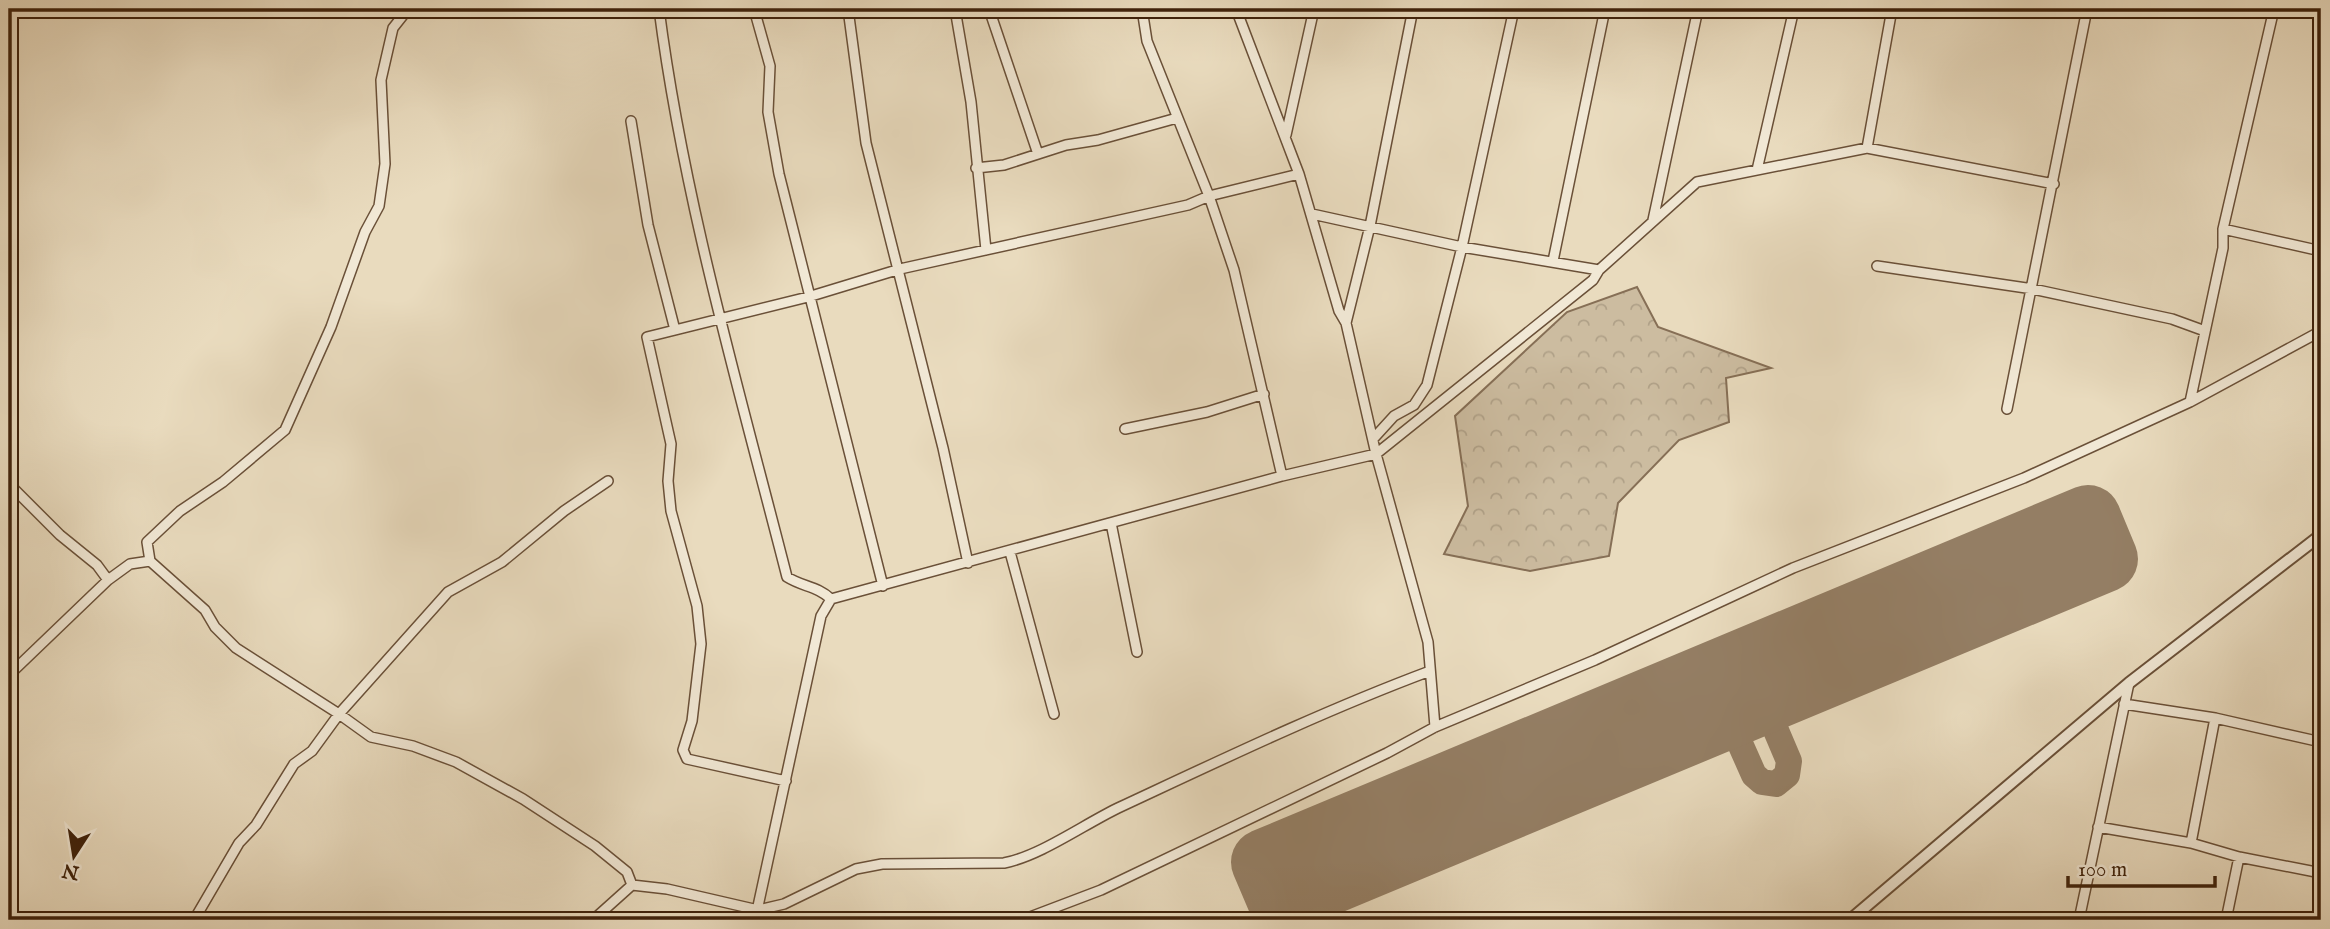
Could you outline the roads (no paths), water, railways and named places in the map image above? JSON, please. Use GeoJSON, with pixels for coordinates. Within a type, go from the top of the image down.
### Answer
{"type":"FeatureCollection","features":[{"type":"Feature","properties":{"kind":"street"},"geometry":{"type":"LineString","coordinates":[[408,9],[393,27],[382,80],[386,164],[379,206],[365,232],[331,327],[285,430],[223,482],[180,511],[147,542],[150,561],[205,611],[215,627],[236,648],[371,737],[414,746],[456,762],[523,799],[595,846],[627,872],[632,885]]}},
{"type":"Feature","properties":{"kind":"street"},"geometry":{"type":"LineString","coordinates":[[660,9],[682,161],[787,577],[798,584],[820,588],[831,599]]}},
{"type":"Feature","properties":{"kind":"street"},"geometry":{"type":"LineString","coordinates":[[754,9],[770,66],[768,112],[779,174],[883,586]]}},
{"type":"Feature","properties":{"kind":"street"},"geometry":{"type":"LineString","coordinates":[[849,9],[866,143],[884,222],[900,269],[968,563]]}},
{"type":"Feature","properties":{"kind":"street"},"geometry":{"type":"LineString","coordinates":[[955,9],[971,102],[986,250]]}},
{"type":"Feature","properties":{"kind":"street"},"geometry":{"type":"LineString","coordinates":[[989,9],[1038,155]]}},
{"type":"Feature","properties":{"kind":"street"},"geometry":{"type":"LineString","coordinates":[[1142,9],[1147,41],[1209,196],[1234,270],[1282,476]]}},
{"type":"Feature","properties":{"kind":"street"},"geometry":{"type":"LineString","coordinates":[[1236,9],[1286,136],[1312,214],[1339,311],[1346,323],[1376,454],[1428,642],[1434,727]]}},
{"type":"Feature","properties":{"kind":"street"},"geometry":{"type":"LineString","coordinates":[[1286,136],[1314,9]]}},
{"type":"Feature","properties":{"kind":"street"},"geometry":{"type":"LineString","coordinates":[[1346,323],[1370,226],[1413,9]]}},
{"type":"Feature","properties":{"kind":"street"},"geometry":{"type":"LineString","coordinates":[[1373,439],[1394,416],[1414,405],[1423,396],[1462,247],[1514,9]]}},
{"type":"Feature","properties":{"kind":"street"},"geometry":{"type":"LineString","coordinates":[[1553,261],[1605,9]]}},
{"type":"Feature","properties":{"kind":"street"},"geometry":{"type":"LineString","coordinates":[[1653,220],[1698,9]]}},
{"type":"Feature","properties":{"kind":"street"},"geometry":{"type":"LineString","coordinates":[[1757,170],[1794,9]]}},
{"type":"Feature","properties":{"kind":"street"},"geometry":{"type":"LineString","coordinates":[[1867,148],[1892,9]]}},
{"type":"Feature","properties":{"kind":"street"},"geometry":{"type":"LineString","coordinates":[[2007,409],[2087,9]]}},
{"type":"Feature","properties":{"kind":"street"},"geometry":{"type":"LineString","coordinates":[[2190,402],[2223,248],[2223,229],[2274,9]]}},
{"type":"Feature","properties":{"kind":"street"},"geometry":{"type":"LineString","coordinates":[[976,168],[1004,165],[1177,118]]}},
{"type":"Feature","properties":{"kind":"street"},"geometry":{"type":"LineString","coordinates":[[631,121],[648,225],[675,330]]}},
{"type":"Feature","properties":{"kind":"street"},"geometry":{"type":"LineString","coordinates":[[756,915],[821,616],[831,599],[1282,476],[1376,454],[1593,280],[1599,270],[1697,182],[1867,148],[2054,184]]}},
{"type":"Feature","properties":{"kind":"street"},"geometry":{"type":"LineString","coordinates":[[786,782],[687,759],[683,750],[692,721],[701,644],[697,606],[671,511],[668,481],[671,444],[647,337],[808,297],[900,269],[1188,205],[1209,196],[1299,174]]}},
{"type":"Feature","properties":{"kind":"street"},"geometry":{"type":"LineString","coordinates":[[1312,214],[1462,247],[1599,270]]}},
{"type":"Feature","properties":{"kind":"street"},"geometry":{"type":"LineString","coordinates":[[2223,229],[2321,251]]}},
{"type":"Feature","properties":{"kind":"street"},"geometry":{"type":"LineString","coordinates":[[1877,266],[2033,289],[2172,319],[2205,331]]}},
{"type":"Feature","properties":{"kind":"street"},"geometry":{"type":"LineString","coordinates":[[1022,920],[1101,890],[1387,753],[1434,727],[1595,660],[1793,568],[1990,493],[2190,402],[2321,331]]}},
{"type":"Feature","properties":{"kind":"street"},"geometry":{"type":"LineString","coordinates":[[1125,429],[1207,412],[1264,394]]}},
{"type":"Feature","properties":{"kind":"street"},"geometry":{"type":"LineString","coordinates":[[194,920],[239,843],[256,825],[294,764],[312,751],[339,714],[448,592],[502,562],[564,511],[608,481]]}},
{"type":"Feature","properties":{"kind":"street"},"geometry":{"type":"LineString","coordinates":[[9,484],[97,565],[108,580]]}},
{"type":"Feature","properties":{"kind":"street"},"geometry":{"type":"LineString","coordinates":[[1111,523],[1137,652]]}},
{"type":"Feature","properties":{"kind":"street"},"geometry":{"type":"LineString","coordinates":[[1850,920],[2129,683],[2321,535]]}},
{"type":"Feature","properties":{"kind":"street"},"geometry":{"type":"LineString","coordinates":[[1010,552],[1054,714]]}},
{"type":"Feature","properties":{"kind":"street"},"geometry":{"type":"LineString","coordinates":[[9,675],[108,580],[130,564],[150,561]]}},
{"type":"Feature","properties":{"kind":"street"},"geometry":{"type":"LineString","coordinates":[[632,885],[667,890],[756,915],[856,869],[882,864],[1004,863],[1019,860],[1080,826],[1333,707],[1430,671]]}},
{"type":"Feature","properties":{"kind":"street"},"geometry":{"type":"LineString","coordinates":[[2079,920],[2129,683]]}},
{"type":"Feature","properties":{"kind":"street"},"geometry":{"type":"LineString","coordinates":[[2124,704],[2215,718],[2321,742]]}},
{"type":"Feature","properties":{"kind":"street"},"geometry":{"type":"LineString","coordinates":[[2191,843],[2215,718]]}},
{"type":"Feature","properties":{"kind":"street"},"geometry":{"type":"LineString","coordinates":[[2098,827],[2191,843],[2239,857],[2321,873]]}},
{"type":"Feature","properties":{"kind":"street"},"geometry":{"type":"LineString","coordinates":[[2226,920],[2239,857]]}},
{"type":"Feature","properties":{"kind":"street"},"geometry":{"type":"LineString","coordinates":[[593,920],[632,885]]}},
{"type":"Feature","properties":{"kind":"street"},"geometry":{"type":"LineString","coordinates":[[1686,920],[1698,920]]}}]}
